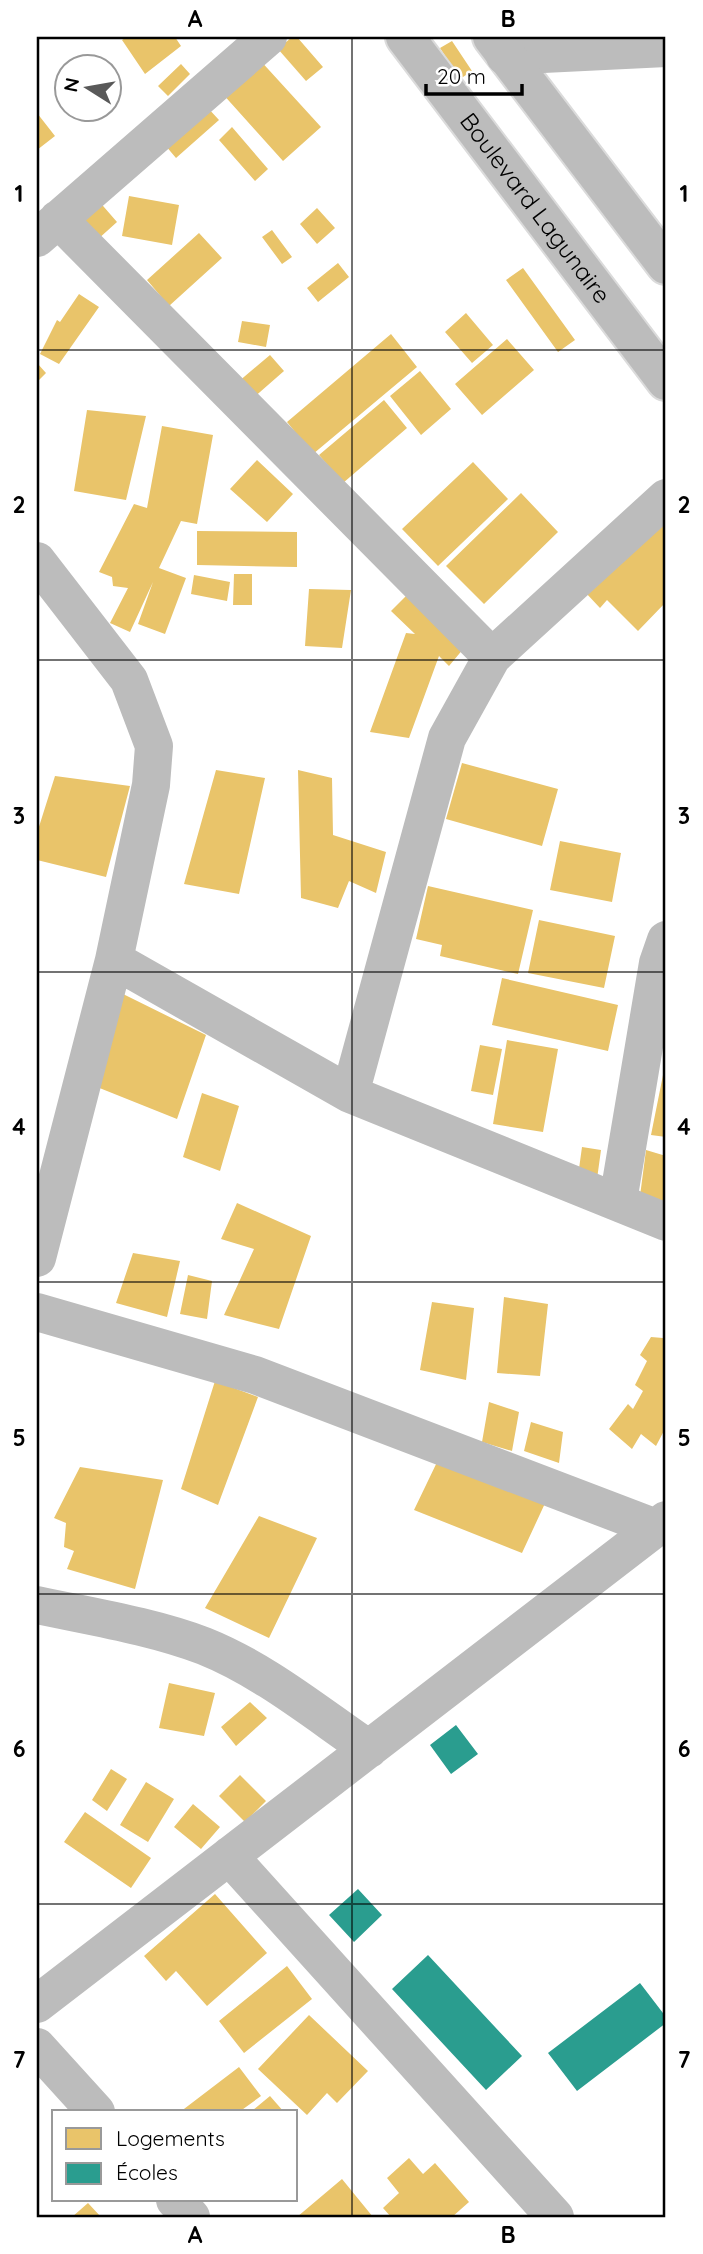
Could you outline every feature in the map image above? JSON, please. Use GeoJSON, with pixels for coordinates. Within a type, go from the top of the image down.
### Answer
{"type":"FeatureCollection","features":[{"type":"Feature","properties":{"kind":"street"},"geometry":{"type":"LineString","coordinates":[[268,37],[47,228],[492,657]]}},
{"type":"Feature","properties":{"kind":"street","name":"Boulevard Lagunaire"},"geometry":{"type":"LineString","coordinates":[[405,37],[666,382]]}},
{"type":"Feature","properties":{"kind":"street"},"geometry":{"type":"LineString","coordinates":[[498,46],[666,48]]}},
{"type":"Feature","properties":{"kind":"street"},"geometry":{"type":"LineString","coordinates":[[498,46],[666,265]]}},
{"type":"Feature","properties":{"kind":"street"},"geometry":{"type":"LineString","coordinates":[[350,1094],[447,738],[492,657],[666,498]]}},
{"type":"Feature","properties":{"kind":"street"},"geometry":{"type":"LineString","coordinates":[[37,561],[129,680],[154,747],[151,785],[114,960],[37,1258]]}},
{"type":"Feature","properties":{"kind":"street"},"geometry":{"type":"LineString","coordinates":[[618,1202],[658,963],[666,940]]}},
{"type":"Feature","properties":{"kind":"street"},"geometry":{"type":"LineString","coordinates":[[114,960],[350,1094],[666,1222]]}},
{"type":"Feature","properties":{"kind":"street"},"geometry":{"type":"LineString","coordinates":[[37,1312],[255,1375],[661,1524]]}},
{"type":"Feature","properties":{"kind":"street"},"geometry":{"type":"LineString","coordinates":[[37,2004],[661,1524]]}},
{"type":"Feature","properties":{"kind":"street"},"geometry":{"type":"LineString","coordinates":[[37,1605],[142,1627],[205,1647],[257,1672],[369,1749]]}},
{"type":"Feature","properties":{"kind":"street"},"geometry":{"type":"LineString","coordinates":[[229,1856],[555,2217]]}},
{"type":"Feature","properties":{"kind":"street"},"geometry":{"type":"LineString","coordinates":[[37,2047],[94,2110]]}},
{"type":"Feature","properties":{"kind":"street"},"geometry":{"type":"LineString","coordinates":[[177,2202],[191,2217]]}},
{"type":"Feature","properties":{"kind":"building: Logements"},"geometry":{"type":"Polygon","coordinates":[[[127,37],[175,37],[181,46],[145,74],[122,40],[127,37]]]}},
{"type":"Feature","properties":{"kind":"building: Logements"},"geometry":{"type":"Polygon","coordinates":[[[292,37],[297,37],[323,67],[306,81],[278,49],[292,37]]]}},
{"type":"Feature","properties":{"kind":"building: Logements"},"geometry":{"type":"Polygon","coordinates":[[[452,41],[472,71],[460,79],[440,48],[452,41]]]}},
{"type":"Feature","properties":{"kind":"building: Logements"},"geometry":{"type":"Polygon","coordinates":[[[258,58],[321,127],[283,161],[221,92],[258,58]]]}},
{"type":"Feature","properties":{"kind":"building: Logements"},"geometry":{"type":"Polygon","coordinates":[[[181,64],[190,74],[168,96],[158,86],[181,64]]]}},
{"type":"Feature","properties":{"kind":"building: Logements"},"geometry":{"type":"Polygon","coordinates":[[[207,107],[219,120],[176,158],[165,145],[207,107]]]}},
{"type":"Feature","properties":{"kind":"building: Logements"},"geometry":{"type":"Polygon","coordinates":[[[37,113],[55,136],[37,150],[37,113]]]}},
{"type":"Feature","properties":{"kind":"building: Logements"},"geometry":{"type":"Polygon","coordinates":[[[232,127],[268,169],[255,181],[219,140],[232,127]]]}},
{"type":"Feature","properties":{"kind":"building: Logements"},"geometry":{"type":"Polygon","coordinates":[[[129,196],[179,205],[172,245],[122,236],[129,196]]]}},
{"type":"Feature","properties":{"kind":"building: Logements"},"geometry":{"type":"Polygon","coordinates":[[[97,199],[117,222],[97,240],[77,216],[97,199]]]}},
{"type":"Feature","properties":{"kind":"building: Logements"},"geometry":{"type":"Polygon","coordinates":[[[317,208],[335,228],[317,244],[300,224],[317,208]]]}},
{"type":"Feature","properties":{"kind":"building: Logements"},"geometry":{"type":"Polygon","coordinates":[[[272,230],[292,257],[282,264],[262,237],[272,230]]]}},
{"type":"Feature","properties":{"kind":"building: Logements"},"geometry":{"type":"Polygon","coordinates":[[[199,233],[222,258],[169,306],[147,280],[199,233]]]}},
{"type":"Feature","properties":{"kind":"building: Logements"},"geometry":{"type":"Polygon","coordinates":[[[338,263],[349,277],[318,302],[307,288],[338,263]]]}},
{"type":"Feature","properties":{"kind":"building: Logements"},"geometry":{"type":"Polygon","coordinates":[[[523,268],[575,340],[558,352],[506,280],[523,268]]]}},
{"type":"Feature","properties":{"kind":"building: Logements"},"geometry":{"type":"Polygon","coordinates":[[[79,294],[99,307],[59,364],[40,354],[57,320],[60,322],[79,294]]]}},
{"type":"Feature","properties":{"kind":"building: Logements"},"geometry":{"type":"Polygon","coordinates":[[[466,313],[493,345],[472,363],[445,332],[466,313]]]}},
{"type":"Feature","properties":{"kind":"building: Logements"},"geometry":{"type":"Polygon","coordinates":[[[242,321],[270,325],[266,347],[238,342],[242,321]]]}},
{"type":"Feature","properties":{"kind":"building: Logements"},"geometry":{"type":"Polygon","coordinates":[[[391,334],[417,367],[313,454],[287,422],[391,334]]]}},
{"type":"Feature","properties":{"kind":"building: Logements"},"geometry":{"type":"Polygon","coordinates":[[[507,339],[534,370],[482,415],[455,384],[507,339]]]}},
{"type":"Feature","properties":{"kind":"building: Logements"},"geometry":{"type":"Polygon","coordinates":[[[270,355],[284,371],[252,399],[238,382],[270,355]]]}},
{"type":"Feature","properties":{"kind":"building: Logements"},"geometry":{"type":"Polygon","coordinates":[[[37,363],[46,373],[37,382],[37,363]]]}},
{"type":"Feature","properties":{"kind":"building: Logements"},"geometry":{"type":"Polygon","coordinates":[[[420,371],[451,409],[421,435],[390,396],[420,371]]]}},
{"type":"Feature","properties":{"kind":"building: Logements"},"geometry":{"type":"Polygon","coordinates":[[[384,400],[407,428],[343,483],[319,455],[384,400]]]}},
{"type":"Feature","properties":{"kind":"building: Logements"},"geometry":{"type":"Polygon","coordinates":[[[87,410],[146,416],[126,500],[74,491],[87,410]]]}},
{"type":"Feature","properties":{"kind":"building: Logements"},"geometry":{"type":"Polygon","coordinates":[[[162,426],[213,435],[197,524],[181,521],[159,568],[186,578],[165,634],[138,624],[153,582],[130,632],[110,623],[128,588],[113,586],[112,577],[99,572],[134,504],[147,508],[162,426]]]}},
{"type":"Feature","properties":{"kind":"building: Logements"},"geometry":{"type":"Polygon","coordinates":[[[257,460],[293,494],[267,522],[230,489],[257,460]]]}},
{"type":"Feature","properties":{"kind":"building: Logements"},"geometry":{"type":"Polygon","coordinates":[[[473,462],[508,499],[438,566],[402,529],[473,462]]]}},
{"type":"Feature","properties":{"kind":"building: Logements"},"geometry":{"type":"Polygon","coordinates":[[[521,493],[558,532],[484,604],[446,566],[521,493]]]}},
{"type":"Feature","properties":{"kind":"building: Logements"},"geometry":{"type":"Polygon","coordinates":[[[666,509],[666,602],[638,631],[607,600],[600,608],[585,592],[666,509]]]}},
{"type":"Feature","properties":{"kind":"building: Logements"},"geometry":{"type":"Polygon","coordinates":[[[197,531],[297,532],[297,567],[197,565],[197,531]]]}},
{"type":"Feature","properties":{"kind":"building: Logements"},"geometry":{"type":"Polygon","coordinates":[[[234,574],[252,574],[252,605],[233,605],[234,574]]]}},
{"type":"Feature","properties":{"kind":"building: Logements"},"geometry":{"type":"Polygon","coordinates":[[[194,575],[230,582],[227,601],[191,594],[194,575]]]}},
{"type":"Feature","properties":{"kind":"building: Logements"},"geometry":{"type":"Polygon","coordinates":[[[309,589],[351,590],[342,648],[305,646],[309,589]]]}},
{"type":"Feature","properties":{"kind":"building: Logements"},"geometry":{"type":"Polygon","coordinates":[[[408,594],[464,648],[449,666],[439,656],[409,738],[370,732],[406,633],[415,634],[391,611],[408,594]]]}},
{"type":"Feature","properties":{"kind":"building: Logements"},"geometry":{"type":"Polygon","coordinates":[[[462,763],[558,789],[542,846],[446,819],[462,763]]]}},
{"type":"Feature","properties":{"kind":"building: Logements"},"geometry":{"type":"Polygon","coordinates":[[[216,770],[265,778],[239,894],[184,884],[216,770]]]}},
{"type":"Feature","properties":{"kind":"building: Logements"},"geometry":{"type":"Polygon","coordinates":[[[298,770],[332,778],[333,835],[386,852],[376,893],[349,881],[338,908],[301,898],[298,770]]]}},
{"type":"Feature","properties":{"kind":"building: Logements"},"geometry":{"type":"Polygon","coordinates":[[[55,776],[130,786],[106,877],[37,860],[37,833],[55,776]]]}},
{"type":"Feature","properties":{"kind":"building: Logements"},"geometry":{"type":"Polygon","coordinates":[[[560,841],[621,853],[612,902],[550,890],[560,841]]]}},
{"type":"Feature","properties":{"kind":"building: Logements"},"geometry":{"type":"Polygon","coordinates":[[[428,886],[533,910],[518,974],[440,956],[442,945],[416,939],[428,886]]]}},
{"type":"Feature","properties":{"kind":"building: Logements"},"geometry":{"type":"Polygon","coordinates":[[[539,920],[615,936],[604,988],[528,973],[539,920]]]}},
{"type":"Feature","properties":{"kind":"building: Logements"},"geometry":{"type":"Polygon","coordinates":[[[502,978],[618,1005],[608,1051],[492,1025],[502,978]]]}},
{"type":"Feature","properties":{"kind":"building: Logements"},"geometry":{"type":"Polygon","coordinates":[[[121,993],[206,1035],[177,1119],[97,1087],[121,993]]]}},
{"type":"Feature","properties":{"kind":"building: Logements"},"geometry":{"type":"Polygon","coordinates":[[[507,1040],[558,1049],[543,1132],[493,1124],[507,1040]]]}},
{"type":"Feature","properties":{"kind":"building: Logements"},"geometry":{"type":"Polygon","coordinates":[[[480,1045],[502,1049],[493,1095],[471,1091],[480,1045]]]}},
{"type":"Feature","properties":{"kind":"building: Logements"},"geometry":{"type":"Polygon","coordinates":[[[663,1075],[666,1075],[666,1137],[651,1135],[663,1075]]]}},
{"type":"Feature","properties":{"kind":"building: Logements"},"geometry":{"type":"Polygon","coordinates":[[[202,1093],[239,1106],[220,1171],[183,1157],[202,1093]]]}},
{"type":"Feature","properties":{"kind":"building: Logements"},"geometry":{"type":"Polygon","coordinates":[[[582,1147],[601,1150],[597,1179],[578,1176],[582,1147]]]}},
{"type":"Feature","properties":{"kind":"building: Logements"},"geometry":{"type":"Polygon","coordinates":[[[646,1150],[666,1156],[666,1207],[640,1196],[646,1150]]]}},
{"type":"Feature","properties":{"kind":"building: Logements"},"geometry":{"type":"Polygon","coordinates":[[[237,1203],[311,1236],[279,1329],[224,1315],[254,1249],[221,1239],[237,1203]]]}},
{"type":"Feature","properties":{"kind":"building: Logements"},"geometry":{"type":"Polygon","coordinates":[[[133,1253],[180,1261],[167,1317],[116,1303],[133,1253]]]}},
{"type":"Feature","properties":{"kind":"building: Logements"},"geometry":{"type":"Polygon","coordinates":[[[188,1275],[212,1281],[207,1319],[180,1314],[188,1275]]]}},
{"type":"Feature","properties":{"kind":"building: Logements"},"geometry":{"type":"Polygon","coordinates":[[[504,1297],[548,1304],[540,1376],[497,1373],[504,1297]]]}},
{"type":"Feature","properties":{"kind":"building: Logements"},"geometry":{"type":"Polygon","coordinates":[[[432,1302],[474,1308],[466,1380],[420,1370],[432,1302]]]}},
{"type":"Feature","properties":{"kind":"building: Logements"},"geometry":{"type":"Polygon","coordinates":[[[666,1332],[666,1427],[656,1446],[641,1434],[632,1449],[609,1429],[628,1404],[633,1409],[643,1391],[635,1385],[647,1361],[640,1355],[651,1337],[663,1338],[666,1332]]]}},
{"type":"Feature","properties":{"kind":"building: Logements"},"geometry":{"type":"Polygon","coordinates":[[[215,1381],[258,1397],[218,1505],[181,1489],[215,1381]]]}},
{"type":"Feature","properties":{"kind":"building: Logements"},"geometry":{"type":"Polygon","coordinates":[[[489,1402],[519,1412],[512,1451],[482,1442],[489,1402]]]}},
{"type":"Feature","properties":{"kind":"building: Logements"},"geometry":{"type":"Polygon","coordinates":[[[531,1422],[563,1432],[559,1463],[524,1451],[531,1422]]]}},
{"type":"Feature","properties":{"kind":"building: Logements"},"geometry":{"type":"Polygon","coordinates":[[[439,1458],[547,1499],[522,1553],[414,1510],[439,1458]]]}},
{"type":"Feature","properties":{"kind":"building: Logements"},"geometry":{"type":"Polygon","coordinates":[[[80,1467],[163,1480],[135,1589],[67,1569],[74,1551],[64,1547],[66,1523],[54,1518],[80,1467]]]}},
{"type":"Feature","properties":{"kind":"building: Logements"},"geometry":{"type":"Polygon","coordinates":[[[259,1516],[317,1538],[269,1638],[205,1608],[259,1516]]]}},
{"type":"Feature","properties":{"kind":"building: Logements"},"geometry":{"type":"Polygon","coordinates":[[[169,1683],[215,1693],[204,1736],[159,1728],[169,1683]]]}},
{"type":"Feature","properties":{"kind":"building: Logements"},"geometry":{"type":"Polygon","coordinates":[[[250,1702],[267,1718],[236,1746],[221,1727],[250,1702]]]}},
{"type":"Feature","properties":{"kind":"building: Logements"},"geometry":{"type":"Polygon","coordinates":[[[111,1769],[127,1779],[107,1811],[92,1800],[111,1769]]]}},
{"type":"Feature","properties":{"kind":"building: Logements"},"geometry":{"type":"Polygon","coordinates":[[[240,1775],[266,1801],[245,1822],[219,1796],[240,1775]]]}},
{"type":"Feature","properties":{"kind":"building: Logements"},"geometry":{"type":"Polygon","coordinates":[[[146,1782],[174,1799],[148,1842],[120,1825],[146,1782]]]}},
{"type":"Feature","properties":{"kind":"building: Logements"},"geometry":{"type":"Polygon","coordinates":[[[193,1804],[220,1827],[201,1849],[174,1827],[193,1804]]]}},
{"type":"Feature","properties":{"kind":"building: Logements"},"geometry":{"type":"Polygon","coordinates":[[[85,1812],[151,1858],[131,1888],[64,1842],[85,1812]]]}},
{"type":"Feature","properties":{"kind":"building: Logements"},"geometry":{"type":"Polygon","coordinates":[[[215,1894],[267,1953],[207,2006],[176,1971],[166,1981],[144,1956],[215,1894]]]}},
{"type":"Feature","properties":{"kind":"building: Logements"},"geometry":{"type":"Polygon","coordinates":[[[287,1966],[312,1999],[244,2053],[219,2021],[287,1966]]]}},
{"type":"Feature","properties":{"kind":"building: Logements"},"geometry":{"type":"Polygon","coordinates":[[[309,2015],[368,2071],[337,2103],[327,2093],[307,2115],[258,2069],[309,2015]]]}},
{"type":"Feature","properties":{"kind":"building: Logements"},"geometry":{"type":"Polygon","coordinates":[[[239,2067],[261,2096],[242,2110],[183,2110],[239,2067]]]}},
{"type":"Feature","properties":{"kind":"building: Logements"},"geometry":{"type":"Polygon","coordinates":[[[270,2096],[282,2110],[253,2110],[270,2096]]]}},
{"type":"Feature","properties":{"kind":"building: Logements"},"geometry":{"type":"Polygon","coordinates":[[[409,2158],[423,2174],[435,2163],[469,2202],[452,2217],[391,2217],[383,2208],[399,2193],[387,2178],[409,2158]]]}},
{"type":"Feature","properties":{"kind":"building: Logements"},"geometry":{"type":"Polygon","coordinates":[[[342,2179],[373,2217],[297,2217],[342,2179]]]}},
{"type":"Feature","properties":{"kind":"building: Logements"},"geometry":{"type":"Polygon","coordinates":[[[88,2203],[101,2217],[72,2217],[88,2203]]]}},
{"type":"Feature","properties":{"kind":"building: Écoles"},"geometry":{"type":"Polygon","coordinates":[[[456,1725],[478,1754],[451,1774],[430,1745],[456,1725]]]}},
{"type":"Feature","properties":{"kind":"building: Écoles"},"geometry":{"type":"Polygon","coordinates":[[[358,1889],[382,1915],[354,1942],[329,1915],[358,1889]]]}},
{"type":"Feature","properties":{"kind":"building: Écoles"},"geometry":{"type":"Polygon","coordinates":[[[428,1955],[522,2056],[486,2090],[392,1989],[428,1955]]]}},
{"type":"Feature","properties":{"kind":"building: Écoles"},"geometry":{"type":"Polygon","coordinates":[[[640,1983],[666,2017],[666,2023],[577,2091],[548,2053],[640,1983]]]}}]}
